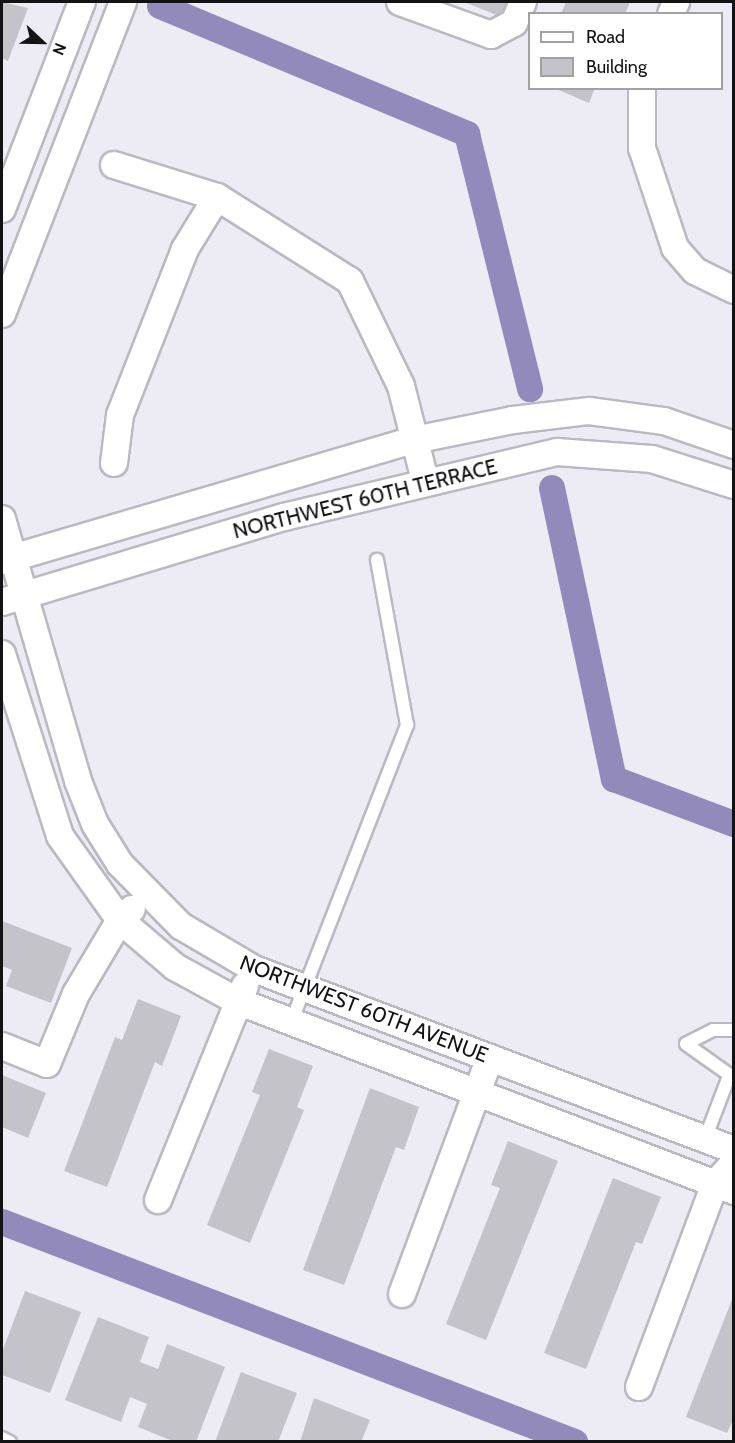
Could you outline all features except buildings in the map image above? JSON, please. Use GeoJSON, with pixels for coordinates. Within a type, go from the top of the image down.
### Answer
{"type":"FeatureCollection","features":[{"type":"Feature","properties":{"kind":"street"},"geometry":{"type":"LineString","coordinates":[[2,209],[82,2]]}},
{"type":"Feature","properties":{"kind":"street"},"geometry":{"type":"LineString","coordinates":[[2,314],[123,2]]}},
{"type":"Feature","properties":{"kind":"street"},"geometry":{"type":"LineString","coordinates":[[400,2],[491,34],[514,23],[523,2]]}},
{"type":"Feature","properties":{"kind":"street"},"geometry":{"type":"LineString","coordinates":[[642,90],[642,148],[675,248],[695,271],[734,290]]}},
{"type":"Feature","properties":{"kind":"street"},"geometry":{"type":"LineString","coordinates":[[45,96],[80,109]]}},
{"type":"Feature","properties":{"kind":"street"},"geometry":{"type":"LineString","coordinates":[[114,165],[217,197],[350,281],[401,386],[425,480]]}},
{"type":"Feature","properties":{"kind":"street"},"geometry":{"type":"LineString","coordinates":[[114,463],[120,415],[185,249],[217,197]]}},
{"type":"Feature","properties":{"kind":"street","name":"NORTHWEST 60TH TERRACE"},"geometry":{"type":"LineString","coordinates":[[7,559],[414,440],[589,411],[664,421],[734,444]]}},
{"type":"Feature","properties":{"kind":"street","name":"NORTHWEST 60TH TERRACE"},"geometry":{"type":"LineString","coordinates":[[12,599],[425,480],[557,452],[652,459],[734,485]]}},
{"type":"Feature","properties":{"kind":"street","name":"NORTHWEST 60TH AVENUE"},"geometry":{"type":"LineString","coordinates":[[2,519],[12,599],[95,824],[147,896],[181,926],[254,969],[734,1150]]}},
{"type":"Feature","properties":{"kind":"street","name":"NORTHWEST 60TH AVENUE"},"geometry":{"type":"LineString","coordinates":[[2,654],[60,836],[120,920],[175,967],[237,1001],[292,1020],[477,1094],[724,1188]]}},
{"type":"Feature","properties":{"kind":"street"},"geometry":{"type":"LineString","coordinates":[[2,1046],[47,1064],[76,994],[120,920],[147,896]]}},
{"type":"Feature","properties":{"kind":"street"},"geometry":{"type":"LineString","coordinates":[[158,1200],[237,1001],[254,969]]}},
{"type":"Feature","properties":{"kind":"street"},"geometry":{"type":"LineString","coordinates":[[402,1294],[490,1058]]}},
{"type":"Feature","properties":{"kind":"street"},"geometry":{"type":"LineString","coordinates":[[639,1387],[734,1163]]}},
{"type":"Feature","properties":{"kind":"lane"},"geometry":{"type":"LineString","coordinates":[[292,1020],[407,725],[378,560]]}},
{"type":"Feature","properties":{"kind":"lane"},"geometry":{"type":"LineString","coordinates":[[705,1138],[731,1077],[686,1044],[713,1030],[734,1030]]}},
{"type":"Feature","properties":{"kind":"lane"},"geometry":{"type":"LineString","coordinates":[[2,1438],[10,1442]]}},
{"type":"Feature","properties":{"kind":"waterway"},"geometry":{"type":"LineString","coordinates":[[160,6],[467,134],[530,389]]}},
{"type":"Feature","properties":{"kind":"waterway"},"geometry":{"type":"LineString","coordinates":[[552,488],[614,779],[734,824]]}},
{"type":"Feature","properties":{"kind":"waterway"},"geometry":{"type":"LineString","coordinates":[[2,1222],[575,1442]]}}]}
